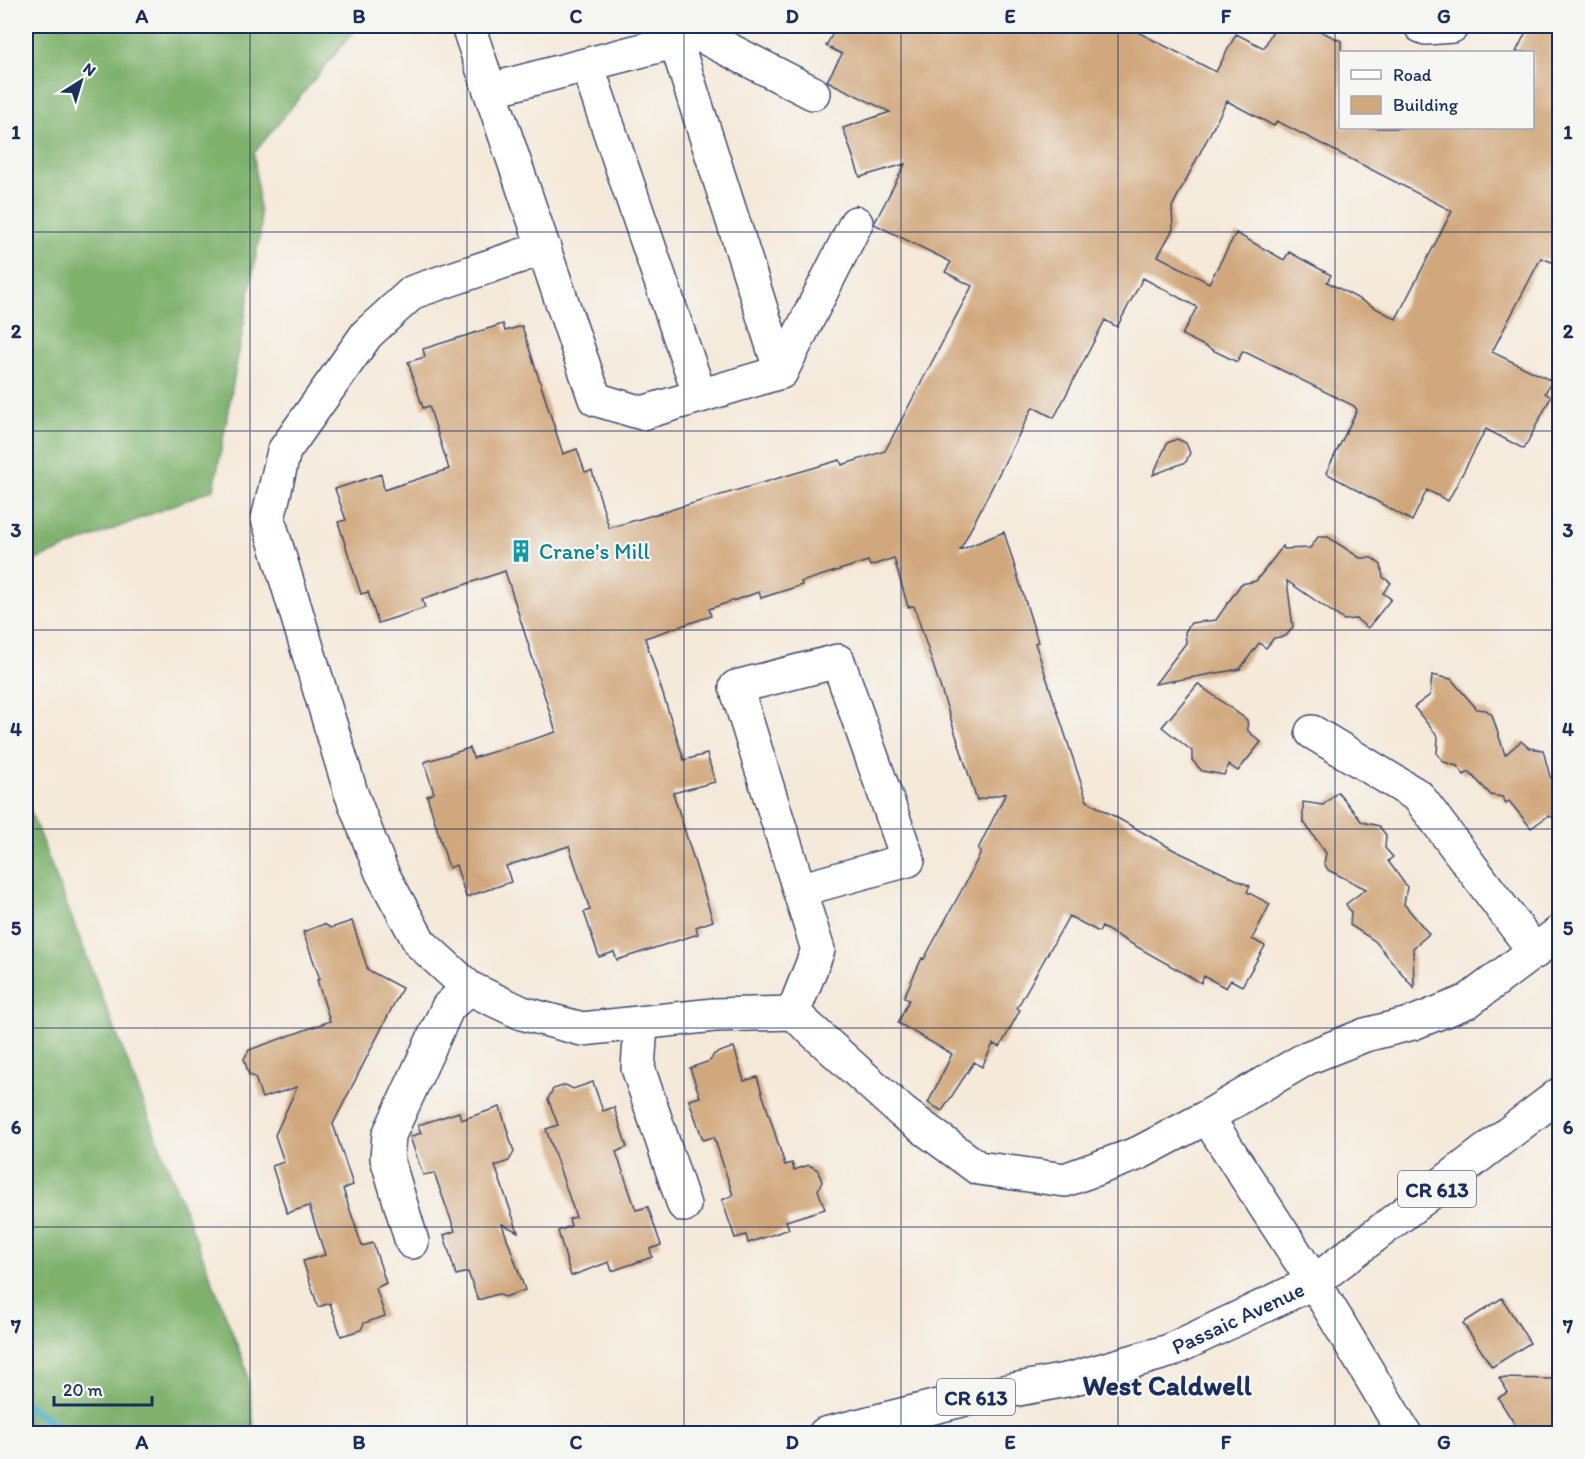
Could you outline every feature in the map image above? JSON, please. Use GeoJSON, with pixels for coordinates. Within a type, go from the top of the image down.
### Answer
{"type":"FeatureCollection","features":[{"type":"Feature","properties":{"kind":"street"},"geometry":{"type":"LineString","coordinates":[[468,26],[595,399],[642,413],[781,372],[856,223]]}},
{"type":"Feature","properties":{"kind":"street"},"geometry":{"type":"LineString","coordinates":[[1421,26],[1426,28],[1452,26]]}},
{"type":"Feature","properties":{"kind":"street"},"geometry":{"type":"LineString","coordinates":[[490,90],[700,35],[813,93]]}},
{"type":"Feature","properties":{"kind":"street"},"geometry":{"type":"LineString","coordinates":[[676,42],[781,372]]}},
{"type":"Feature","properties":{"kind":"street"},"geometry":{"type":"LineString","coordinates":[[587,65],[700,396]]}},
{"type":"Feature","properties":{"kind":"street"},"geometry":{"type":"LineString","coordinates":[[544,248],[413,292],[367,334],[284,451],[268,519],[351,793],[382,873],[420,943],[469,988],[522,1013],[582,1029],[640,1025],[714,1015],[793,1013],[902,1112],[978,1168],[1065,1180],[1139,1153],[1207,1117],[1307,1058],[1365,1035],[1413,1023],[1468,1001],[1560,932]]}},
{"type":"Feature","properties":{"kind":"street"},"geometry":{"type":"LineString","coordinates":[[793,1013],[818,950],[799,890],[736,687],[838,661],[908,860],[799,890]]}},
{"type":"Feature","properties":{"kind":"street"},"geometry":{"type":"LineString","coordinates":[[1312,732],[1418,796],[1535,952]]}},
{"type":"Feature","properties":{"kind":"street"},"geometry":{"type":"LineString","coordinates":[[412,1242],[387,1158],[389,1135],[448,1007],[469,988]]}},
{"type":"Feature","properties":{"kind":"street"},"geometry":{"type":"LineString","coordinates":[[640,1025],[638,1068],[684,1205]]}},
{"type":"Feature","properties":{"kind":"street","name":"Passaic Avenue"},"geometry":{"type":"LineString","coordinates":[[825,1434],[966,1399],[1071,1379],[1169,1351],[1314,1282],[1560,1094]]}},
{"type":"Feature","properties":{"kind":"street"},"geometry":{"type":"LineString","coordinates":[[1207,1117],[1314,1282],[1404,1434]]}},
{"type":"Feature","properties":{"kind":"green space"},"geometry":{"type":"Polygon","coordinates":[[[26,26],[358,26],[254,153],[261,228],[214,489],[26,564],[26,26]]]}},
{"type":"Feature","properties":{"kind":"green space"},"geometry":{"type":"Polygon","coordinates":[[[26,800],[246,1368],[255,1433],[26,1433],[26,800]]]}},
{"type":"Feature","properties":{"kind":"building","name":"Crane's Mill"},"geometry":{"type":"Polygon","coordinates":[[[837,26],[1126,26],[1216,72],[1236,34],[1264,48],[1275,26],[1310,26],[1341,41],[1339,129],[1534,129],[1534,51],[1516,51],[1529,26],[1560,26],[1560,265],[1541,258],[1492,352],[1552,381],[1545,393],[1551,397],[1524,449],[1486,429],[1448,501],[1427,490],[1412,521],[1326,473],[1357,410],[1354,406],[1243,351],[1237,362],[1182,335],[1197,307],[1143,278],[1117,327],[1105,320],[1054,418],[1033,407],[960,550],[1004,532],[1038,642],[1035,643],[1087,801],[1174,850],[1250,886],[1247,892],[1270,904],[1252,939],[1265,946],[1242,986],[1231,980],[1226,988],[1204,976],[1201,983],[1102,927],[1099,932],[1069,916],[1017,1008],[1020,1010],[1000,1047],[993,1044],[982,1067],[974,1062],[942,1111],[928,1103],[952,1054],[898,1023],[909,1000],[904,997],[922,958],[924,959],[965,884],[981,852],[978,849],[1006,793],[977,800],[914,606],[908,607],[894,558],[870,566],[868,561],[801,582],[802,585],[761,598],[759,592],[709,609],[711,616],[645,638],[684,760],[707,754],[715,782],[673,793],[713,921],[696,927],[698,934],[617,960],[614,952],[599,957],[584,912],[590,910],[569,846],[506,866],[511,882],[466,897],[456,865],[449,868],[427,796],[434,793],[424,762],[470,748],[473,758],[556,732],[505,571],[422,599],[425,608],[378,623],[368,592],[361,594],[338,522],[346,520],[335,489],[381,474],[384,490],[449,469],[429,406],[423,408],[408,362],[425,357],[423,349],[503,324],[505,331],[522,326],[563,454],[577,449],[585,472],[592,471],[609,528],[840,460],[842,465],[885,451],[972,286],[945,272],[951,262],[874,224],[905,164],[860,177],[843,128],[890,112],[827,81],[842,54],[826,46],[837,26]],[[1227,101],[1172,207],[1173,229],[1158,256],[1209,283],[1236,233],[1284,260],[1289,252],[1331,275],[1327,282],[1396,319],[1452,211],[1277,121],[1274,126],[1227,101]]]}},
{"type":"Feature","properties":{"kind":"building"},"geometry":{"type":"Polygon","coordinates":[[[1177,439],[1186,443],[1190,453],[1186,462],[1153,475],[1167,443],[1177,439]]]}},
{"type":"Feature","properties":{"kind":"building"},"geometry":{"type":"Polygon","coordinates":[[[1318,537],[1328,537],[1360,558],[1372,558],[1381,565],[1383,577],[1391,583],[1383,593],[1391,599],[1368,628],[1356,619],[1344,620],[1287,581],[1293,627],[1286,636],[1274,638],[1266,648],[1259,643],[1240,669],[1155,684],[1186,643],[1185,632],[1191,623],[1216,620],[1241,584],[1256,581],[1283,546],[1284,549],[1310,548],[1318,537]]]}},
{"type":"Feature","properties":{"kind":"building"},"geometry":{"type":"Polygon","coordinates":[[[1432,675],[1451,679],[1477,709],[1486,710],[1492,715],[1505,755],[1521,741],[1529,748],[1543,750],[1550,777],[1560,788],[1560,819],[1548,816],[1531,828],[1509,801],[1506,803],[1502,797],[1491,795],[1469,772],[1464,775],[1457,766],[1444,762],[1437,754],[1438,737],[1414,707],[1430,695],[1432,675]]]}},
{"type":"Feature","properties":{"kind":"building"},"geometry":{"type":"Polygon","coordinates":[[[1198,684],[1247,720],[1248,731],[1261,742],[1238,771],[1229,765],[1224,775],[1202,771],[1192,760],[1192,751],[1162,727],[1198,684]]]}},
{"type":"Feature","properties":{"kind":"building"},"geometry":{"type":"Polygon","coordinates":[[[1338,792],[1362,822],[1379,826],[1386,835],[1385,848],[1393,857],[1388,861],[1407,887],[1404,904],[1429,934],[1413,948],[1414,988],[1375,941],[1350,925],[1351,913],[1346,904],[1366,889],[1328,870],[1324,863],[1326,853],[1303,821],[1303,802],[1323,805],[1338,792]]]}},
{"type":"Feature","properties":{"kind":"building"},"geometry":{"type":"Polygon","coordinates":[[[352,921],[368,970],[402,988],[333,1124],[353,1185],[343,1189],[362,1246],[373,1243],[386,1283],[376,1288],[385,1316],[364,1323],[361,1330],[341,1336],[330,1303],[318,1307],[303,1261],[325,1255],[309,1206],[287,1213],[272,1166],[284,1162],[275,1135],[297,1087],[262,1098],[255,1077],[249,1075],[244,1059],[249,1050],[330,1021],[317,980],[320,979],[303,932],[324,924],[331,928],[352,921]]]}},
{"type":"Feature","properties":{"kind":"building"},"geometry":{"type":"Polygon","coordinates":[[[734,1047],[744,1081],[757,1077],[785,1165],[792,1163],[794,1170],[809,1165],[818,1170],[822,1182],[818,1190],[825,1209],[786,1221],[789,1229],[748,1243],[746,1235],[735,1238],[722,1200],[733,1195],[714,1137],[703,1140],[689,1100],[700,1097],[690,1068],[710,1061],[714,1054],[734,1047]]]}},
{"type":"Feature","properties":{"kind":"building"},"geometry":{"type":"Polygon","coordinates":[[[593,1082],[603,1111],[614,1107],[627,1147],[616,1152],[636,1210],[648,1207],[661,1245],[650,1249],[652,1257],[612,1271],[609,1262],[571,1276],[558,1231],[571,1226],[569,1219],[576,1217],[546,1129],[558,1125],[548,1099],[553,1089],[566,1085],[573,1089],[593,1082]]]}},
{"type":"Feature","properties":{"kind":"building"},"geometry":{"type":"Polygon","coordinates":[[[500,1107],[514,1152],[509,1161],[495,1166],[518,1232],[502,1224],[525,1290],[505,1297],[498,1294],[478,1300],[468,1272],[456,1275],[444,1235],[455,1231],[434,1173],[423,1175],[410,1137],[421,1133],[418,1125],[459,1112],[461,1120],[500,1107]]]}},
{"type":"Feature","properties":{"kind":"building"},"geometry":{"type":"Polygon","coordinates":[[[1502,1298],[1530,1343],[1492,1367],[1463,1323],[1502,1298]]]}},
{"type":"Feature","properties":{"kind":"building"},"geometry":{"type":"Polygon","coordinates":[[[1499,1378],[1553,1379],[1560,1389],[1560,1434],[1521,1434],[1498,1398],[1508,1392],[1499,1378]]]}},
{"type":"Feature","properties":{"kind":"waterway"},"geometry":{"type":"LineString","coordinates":[[26,1404],[67,1434]]}},
{"type":"Feature","properties":{"kind":"place","name":"Crane's Mill"},"geometry":{"type":"Point","coordinates":[521,551]}},
{"type":"Feature","properties":{"kind":"district","name":"West Caldwell"},"geometry":{"type":"Point","coordinates":[1167,1385]}}]}
